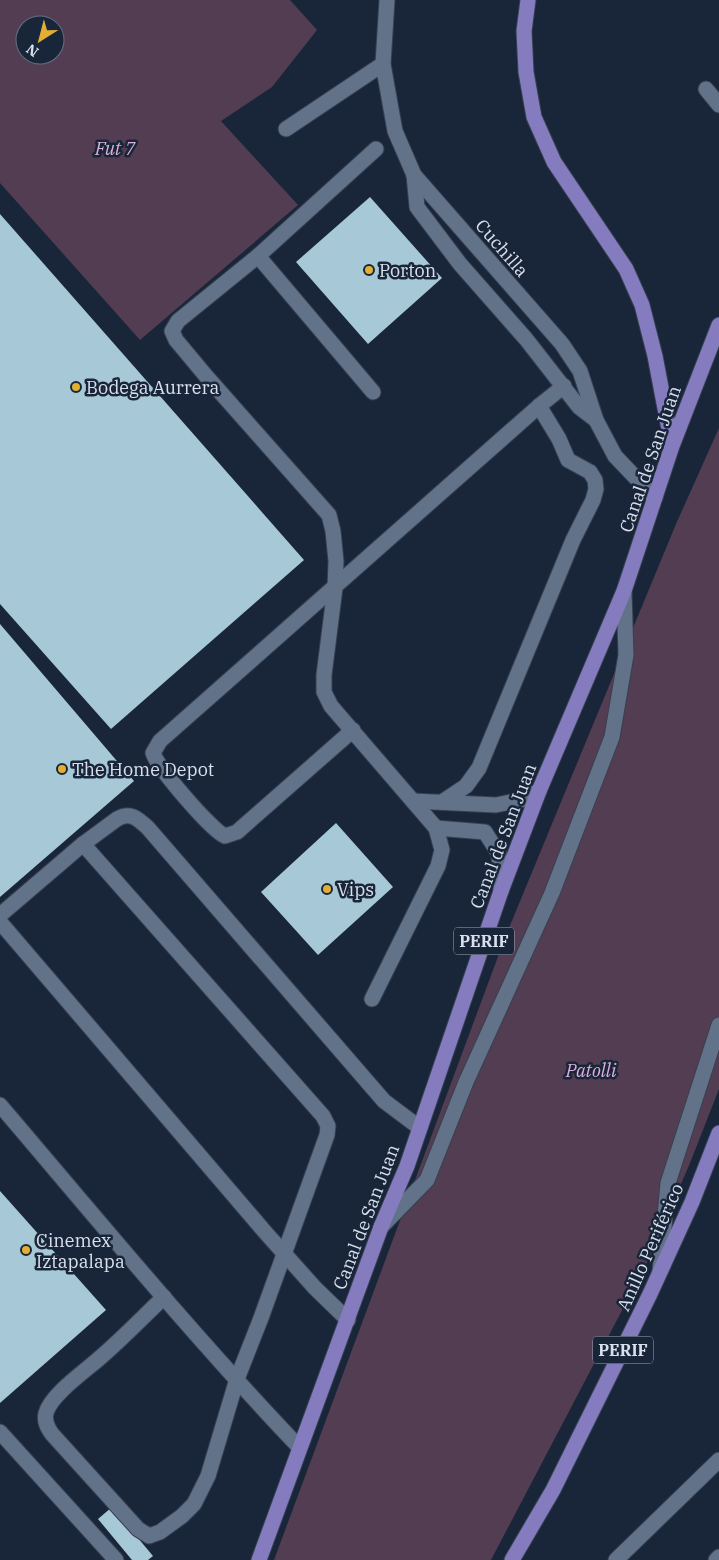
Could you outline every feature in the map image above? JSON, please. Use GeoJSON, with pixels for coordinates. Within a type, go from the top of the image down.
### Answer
{"type":"FeatureCollection","features":[{"type":"Feature","properties":{"kind":"main road"},"geometry":{"type":"LineString","coordinates":[[528,0],[524,32],[526,72],[534,117],[554,162],[626,269],[642,305],[672,446]]}},
{"type":"Feature","properties":{"kind":"main road","name":"Canal de San Juan"},"geometry":{"type":"LineString","coordinates":[[259,1560],[381,1228],[407,1166],[501,891],[538,791],[624,591],[672,446],[719,325]]}},
{"type":"Feature","properties":{"kind":"main road"},"geometry":{"type":"LineString","coordinates":[[686,409],[719,351]]}},
{"type":"Feature","properties":{"kind":"main road","name":"Anillo Periférico"},"geometry":{"type":"LineString","coordinates":[[512,1560],[554,1490],[659,1275],[692,1202],[719,1133]]}},
{"type":"Feature","properties":{"kind":"street","name":"Cuchilla"},"geometry":{"type":"LineString","coordinates":[[387,0],[383,64],[395,131],[414,175],[562,344],[580,371],[596,420],[615,456],[655,498]]}},
{"type":"Feature","properties":{"kind":"street"},"geometry":{"type":"LineString","coordinates":[[286,130],[383,64]]}},
{"type":"Feature","properties":{"kind":"street"},"geometry":{"type":"LineString","coordinates":[[706,89],[719,105]]}},
{"type":"Feature","properties":{"kind":"street"},"geometry":{"type":"LineString","coordinates":[[372,999],[438,866],[442,850],[436,828],[331,706],[324,692],[324,675],[335,588],[336,561],[335,544],[329,515],[217,389],[173,336],[172,331],[178,321],[258,256],[376,149]]}},
{"type":"Feature","properties":{"kind":"street"},"geometry":{"type":"LineString","coordinates":[[414,175],[417,207],[460,264],[526,338],[580,408],[596,420]]}},
{"type":"Feature","properties":{"kind":"street"},"geometry":{"type":"LineString","coordinates":[[258,256],[373,392]]}},
{"type":"Feature","properties":{"kind":"street"},"geometry":{"type":"LineString","coordinates":[[353,730],[237,832],[225,836],[220,834],[185,795],[155,759],[153,753],[160,742],[539,406],[564,386]]}},
{"type":"Feature","properties":{"kind":"street"},"geometry":{"type":"LineString","coordinates":[[442,802],[466,786],[479,768],[596,489],[590,472],[568,460],[559,439],[539,406]]}},
{"type":"Feature","properties":{"kind":"street"},"geometry":{"type":"LineString","coordinates":[[381,1228],[427,1180],[466,1082],[552,893],[612,737],[626,655],[624,591]]}},
{"type":"Feature","properties":{"kind":"street"},"geometry":{"type":"LineString","coordinates":[[414,802],[496,804],[521,800],[538,791]]}},
{"type":"Feature","properties":{"kind":"street"},"geometry":{"type":"LineString","coordinates":[[0,915],[83,844],[123,816],[130,815],[137,818],[155,836],[384,1100],[420,1128]]}},
{"type":"Feature","properties":{"kind":"street"},"geometry":{"type":"LineString","coordinates":[[436,828],[485,832],[499,854],[501,891]]}},
{"type":"Feature","properties":{"kind":"street"},"geometry":{"type":"LineString","coordinates":[[83,844],[322,1116],[328,1126],[308,1190],[237,1379],[208,1476],[194,1504],[182,1516],[160,1532],[149,1536],[138,1529],[52,1434],[47,1427],[45,1419],[50,1405],[66,1387],[164,1298]]}},
{"type":"Feature","properties":{"kind":"street"},"geometry":{"type":"LineString","coordinates":[[0,922],[284,1254],[348,1320]]}},
{"type":"Feature","properties":{"kind":"street"},"geometry":{"type":"LineString","coordinates":[[659,1275],[668,1182],[719,1025]]}},
{"type":"Feature","properties":{"kind":"street"},"geometry":{"type":"LineString","coordinates":[[0,1104],[164,1298],[300,1447]]}},
{"type":"Feature","properties":{"kind":"street"},"geometry":{"type":"LineString","coordinates":[[0,1432],[116,1560]]}},
{"type":"Feature","properties":{"kind":"street"},"geometry":{"type":"LineString","coordinates":[[616,1560],[719,1460]]}},
{"type":"Feature","properties":{"kind":"street"},"geometry":{"type":"LineString","coordinates":[[716,1560],[719,1557]]}},
{"type":"Feature","properties":{"kind":"green space","name":"Fut 7"},"geometry":{"type":"Polygon","coordinates":[[[0,0],[290,0],[317,30],[272,87],[221,121],[298,205],[140,340],[0,183],[0,0]]]}},
{"type":"Feature","properties":{"kind":"green space","name":"Patolli"},"geometry":{"type":"Polygon","coordinates":[[[719,428],[719,1089],[690,1163],[649,1259],[491,1560],[274,1560],[506,935],[676,524],[719,428]]]}},
{"type":"Feature","properties":{"kind":"building","name":"Porton"},"geometry":{"type":"Polygon","coordinates":[[[370,197],[442,278],[368,344],[296,262],[370,197]]]}},
{"type":"Feature","properties":{"kind":"building","name":"Bodega Aurrera"},"geometry":{"type":"Polygon","coordinates":[[[0,214],[304,560],[111,729],[0,604],[0,214]]]}},
{"type":"Feature","properties":{"kind":"building","name":"The Home Depot"},"geometry":{"type":"Polygon","coordinates":[[[0,624],[134,781],[0,897],[0,624]]]}},
{"type":"Feature","properties":{"kind":"building","name":"Vips"},"geometry":{"type":"Polygon","coordinates":[[[336,823],[393,887],[318,955],[261,892],[336,823]]]}},
{"type":"Feature","properties":{"kind":"building","name":"Cinemex Iztapalapa"},"geometry":{"type":"Polygon","coordinates":[[[0,1191],[106,1310],[0,1403],[0,1191]]]}},
{"type":"Feature","properties":{"kind":"building"},"geometry":{"type":"Polygon","coordinates":[[[112,1507],[153,1556],[148,1560],[132,1560],[98,1519],[112,1507]]]}},
{"type":"Feature","properties":{"kind":"place","name":"Porton"},"geometry":{"type":"Point","coordinates":[369,270]}},
{"type":"Feature","properties":{"kind":"place","name":"Bodega Aurrera"},"geometry":{"type":"Point","coordinates":[76,387]}},
{"type":"Feature","properties":{"kind":"place","name":"The Home Depot"},"geometry":{"type":"Point","coordinates":[62,769]}},
{"type":"Feature","properties":{"kind":"place","name":"Vips"},"geometry":{"type":"Point","coordinates":[327,889]}},
{"type":"Feature","properties":{"kind":"place","name":"Cinemex Iztapalapa"},"geometry":{"type":"Point","coordinates":[26,1250]}}]}
